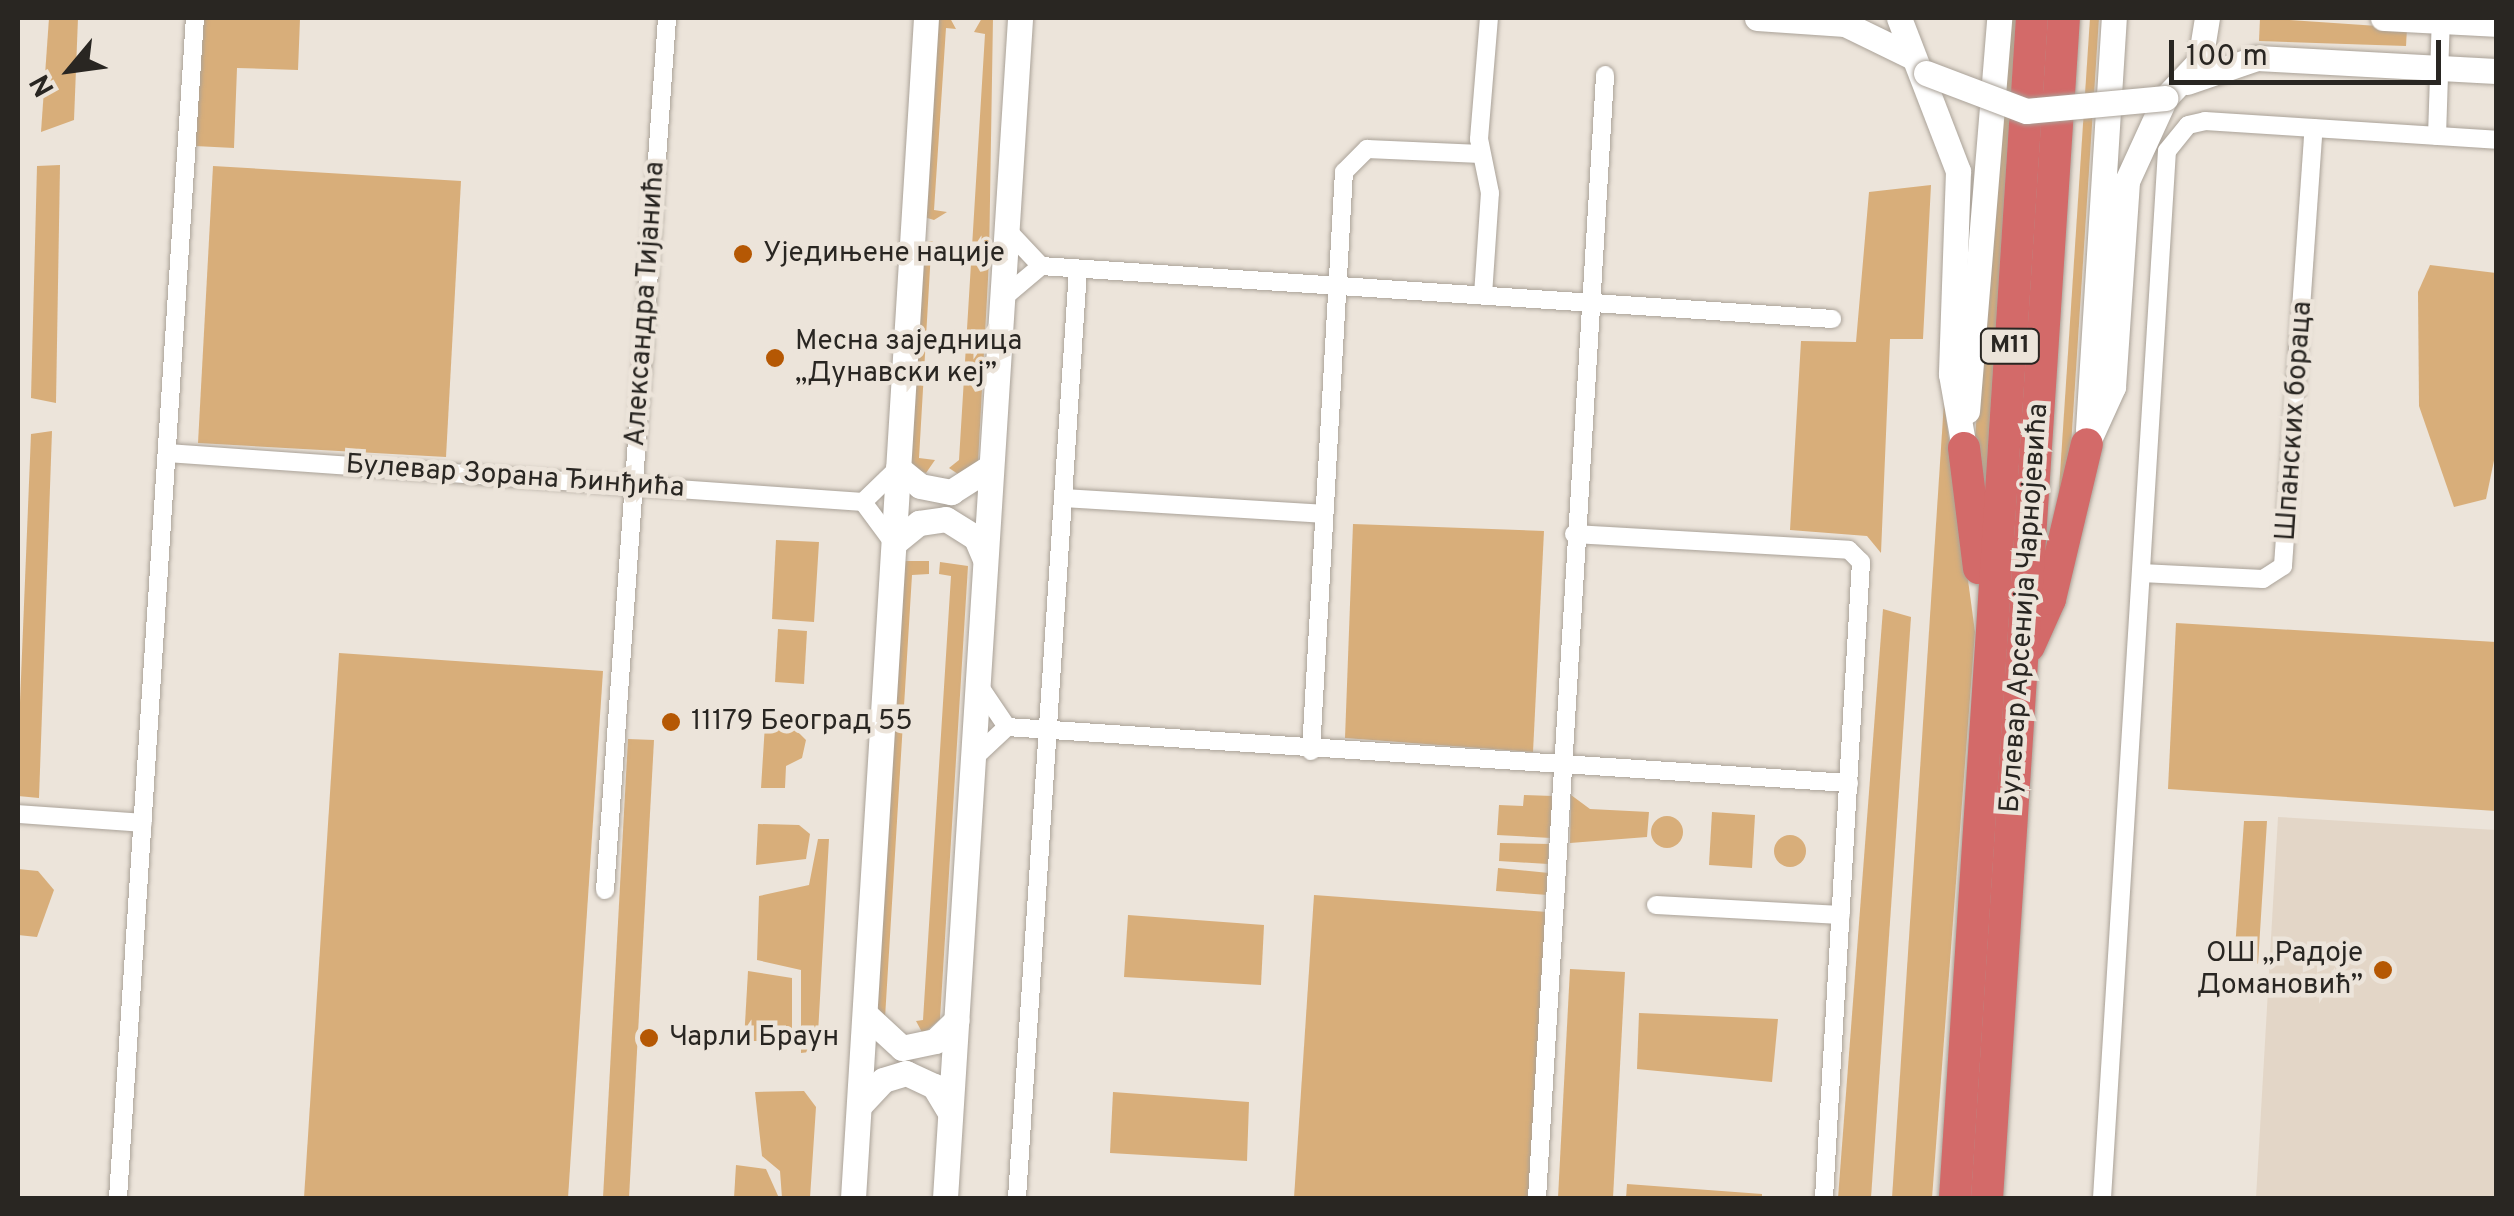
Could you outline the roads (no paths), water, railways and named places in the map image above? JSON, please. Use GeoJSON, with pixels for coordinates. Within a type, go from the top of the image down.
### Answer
{"type":"FeatureCollection","features":[{"type":"Feature","properties":{"kind":"highway","name":"Булевар Арсенија Чарнојевића"},"geometry":{"type":"LineString","coordinates":[[1955,1198],[2032,18]]}},
{"type":"Feature","properties":{"kind":"highway","name":"Булевар Арсенија Чарнојевића"},"geometry":{"type":"LineString","coordinates":[[1987,1198],[2064,18]]}},
{"type":"Feature","properties":{"kind":"highway"},"geometry":{"type":"LineString","coordinates":[[2021,664],[2050,599],[2087,444]]}},
{"type":"Feature","properties":{"kind":"highway"},"geometry":{"type":"LineString","coordinates":[[1964,448],[1988,674]]}},
{"type":"Feature","properties":{"kind":"street"},"geometry":{"type":"LineString","coordinates":[[118,1198],[195,18]]}},
{"type":"Feature","properties":{"kind":"street","name":"Александра Тијанића"},"geometry":{"type":"LineString","coordinates":[[605,890],[666,18]]}},
{"type":"Feature","properties":{"kind":"street"},"geometry":{"type":"LineString","coordinates":[[853,1198],[926,18]]}},
{"type":"Feature","properties":{"kind":"street"},"geometry":{"type":"LineString","coordinates":[[945,1198],[1020,18]]}},
{"type":"Feature","properties":{"kind":"street"},"geometry":{"type":"LineString","coordinates":[[1483,295],[1490,193],[1481,154],[1488,18]]}},
{"type":"Feature","properties":{"kind":"street"},"geometry":{"type":"LineString","coordinates":[[1756,18],[1845,24],[1918,64],[2026,111],[2174,91],[2257,58],[2496,72]]}},
{"type":"Feature","properties":{"kind":"street"},"geometry":{"type":"LineString","coordinates":[[1899,18],[1958,171],[1951,374],[1964,448]]}},
{"type":"Feature","properties":{"kind":"street"},"geometry":{"type":"LineString","coordinates":[[1964,448],[1999,18]]}},
{"type":"Feature","properties":{"kind":"street","name":"Булевар Арсенија Чарнојевића"},"geometry":{"type":"LineString","coordinates":[[2087,444],[2114,18]]}},
{"type":"Feature","properties":{"kind":"street"},"geometry":{"type":"LineString","coordinates":[[2087,444],[2113,387],[2126,182],[2174,91],[2206,44],[2207,18]]}},
{"type":"Feature","properties":{"kind":"street"},"geometry":{"type":"LineString","coordinates":[[2383,18],[2496,24]]}},
{"type":"Feature","properties":{"kind":"street"},"geometry":{"type":"LineString","coordinates":[[2437,136],[2441,19]]}},
{"type":"Feature","properties":{"kind":"street"},"geometry":{"type":"LineString","coordinates":[[1538,1198],[1574,534],[1605,75]]}},
{"type":"Feature","properties":{"kind":"street"},"geometry":{"type":"LineString","coordinates":[[2102,1198],[2167,151],[2174,136],[2205,122],[2496,140]]}},
{"type":"Feature","properties":{"kind":"street","name":"Шпанских бораца"},"geometry":{"type":"LineString","coordinates":[[2141,573],[2263,578],[2283,566],[2314,128]]}},
{"type":"Feature","properties":{"kind":"street"},"geometry":{"type":"LineString","coordinates":[[1311,751],[1344,172],[1356,153],[1481,154]]}},
{"type":"Feature","properties":{"kind":"street"},"geometry":{"type":"LineString","coordinates":[[1008,231],[1041,266],[1832,319]]}},
{"type":"Feature","properties":{"kind":"street"},"geometry":{"type":"LineString","coordinates":[[1003,298],[1041,266]]}},
{"type":"Feature","properties":{"kind":"street"},"geometry":{"type":"LineString","coordinates":[[1017,1198],[1078,269]]}},
{"type":"Feature","properties":{"kind":"street","name":"Булевар Зорана Ђинђића"},"geometry":{"type":"LineString","coordinates":[[167,453],[862,502]]}},
{"type":"Feature","properties":{"kind":"street"},"geometry":{"type":"LineString","coordinates":[[898,468],[920,486],[952,492],[990,467]]}},
{"type":"Feature","properties":{"kind":"street"},"geometry":{"type":"LineString","coordinates":[[894,543],[862,502],[898,468]]}},
{"type":"Feature","properties":{"kind":"street"},"geometry":{"type":"LineString","coordinates":[[1064,498],[1322,514]]}},
{"type":"Feature","properties":{"kind":"street"},"geometry":{"type":"LineString","coordinates":[[894,543],[919,523],[946,519],[976,538],[984,556]]}},
{"type":"Feature","properties":{"kind":"street"},"geometry":{"type":"LineString","coordinates":[[1574,534],[1854,552],[1862,569],[1824,1198]]}},
{"type":"Feature","properties":{"kind":"street"},"geometry":{"type":"LineString","coordinates":[[978,683],[1008,726]]}},
{"type":"Feature","properties":{"kind":"street"},"geometry":{"type":"LineString","coordinates":[[973,762],[984,740],[1008,726],[1311,751],[1849,783]]}},
{"type":"Feature","properties":{"kind":"street"},"geometry":{"type":"LineString","coordinates":[[18,814],[143,823]]}},
{"type":"Feature","properties":{"kind":"street"},"geometry":{"type":"LineString","coordinates":[[1656,905],[1841,915]]}},
{"type":"Feature","properties":{"kind":"street"},"geometry":{"type":"LineString","coordinates":[[865,1014],[902,1048],[936,1042],[957,1020]]}},
{"type":"Feature","properties":{"kind":"street"},"geometry":{"type":"LineString","coordinates":[[860,1104],[883,1080],[906,1073],[934,1086],[950,1113]]}},
{"type":"Feature","properties":{"kind":"place","name":"Уједињене нације"},"geometry":{"type":"Point","coordinates":[743,254]}},
{"type":"Feature","properties":{"kind":"place","name":"Месна заједница „Дунавски кеј”"},"geometry":{"type":"Point","coordinates":[775,358]}},
{"type":"Feature","properties":{"kind":"place","name":"11179 Београд 55"},"geometry":{"type":"Point","coordinates":[671,722]}},
{"type":"Feature","properties":{"kind":"place","name":"ОШ „Радоје Домановић”"},"geometry":{"type":"Point","coordinates":[2383,970]}},
{"type":"Feature","properties":{"kind":"place","name":"Чарли Браун"},"geometry":{"type":"Point","coordinates":[649,1038]}}]}
